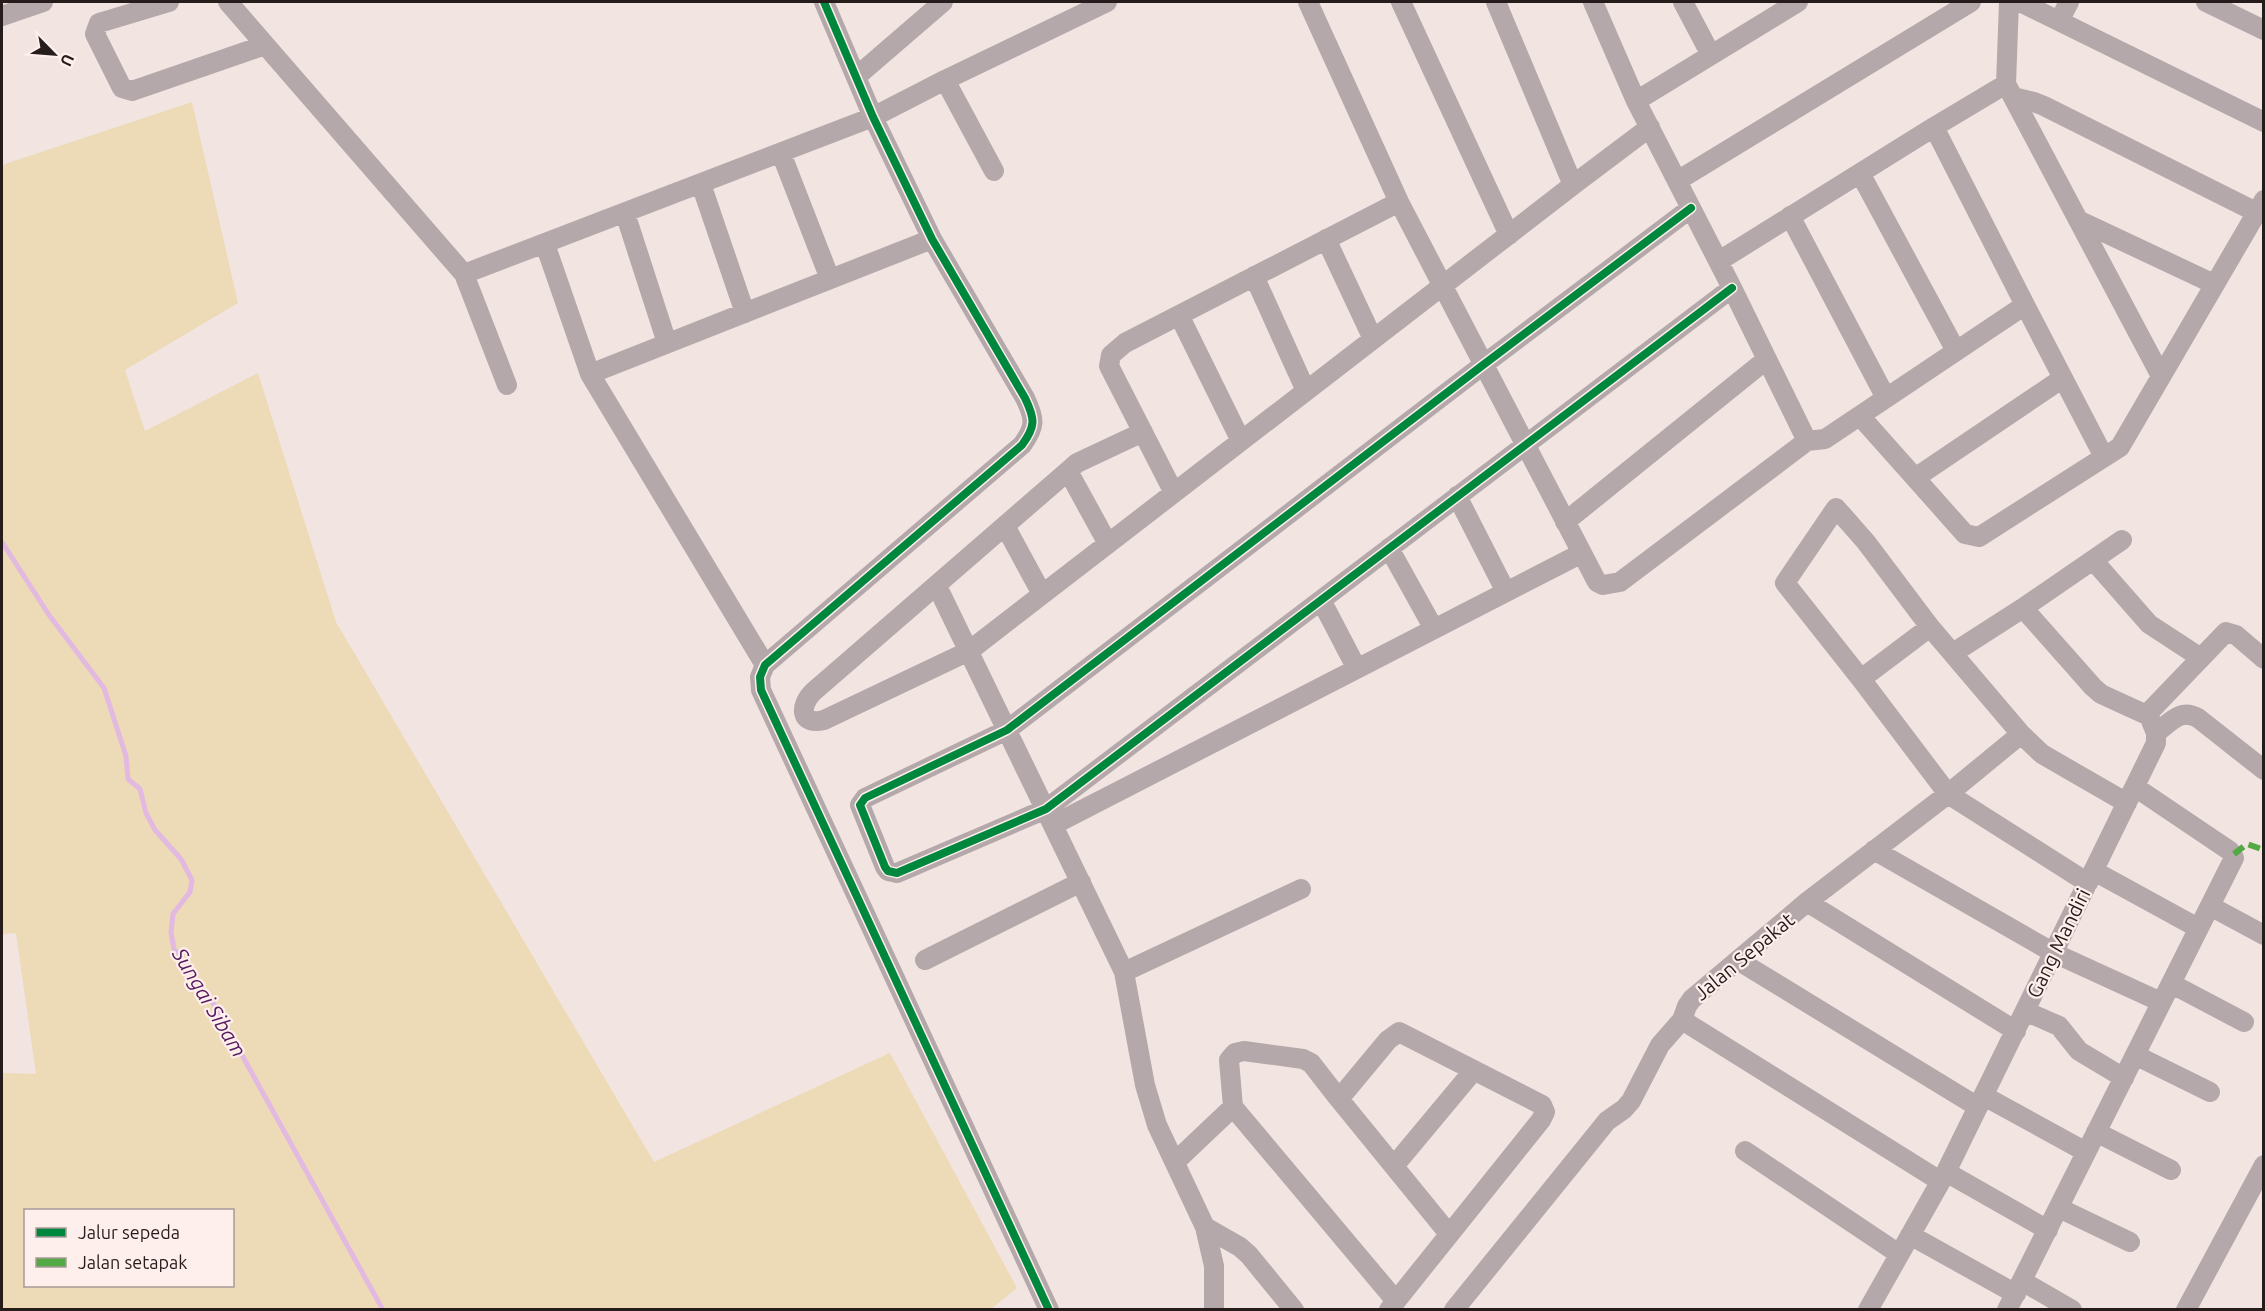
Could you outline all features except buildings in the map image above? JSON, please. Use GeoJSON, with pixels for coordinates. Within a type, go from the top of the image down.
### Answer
{"type":"FeatureCollection","features":[{"type":"Feature","properties":{"kind":"street"},"geometry":{"type":"LineString","coordinates":[[2,16],[43,2]]}},
{"type":"Feature","properties":{"kind":"street"},"geometry":{"type":"LineString","coordinates":[[169,2],[99,23],[96,28],[96,34],[111,67],[122,88],[127,91],[265,45]]}},
{"type":"Feature","properties":{"kind":"street"},"geometry":{"type":"LineString","coordinates":[[228,2],[465,274],[507,385]]}},
{"type":"Feature","properties":{"kind":"street"},"geometry":{"type":"LineString","coordinates":[[825,2],[873,117],[932,239],[1026,398],[1034,416],[1031,433],[1022,445],[765,665],[760,677],[761,690],[1049,1310]]}},
{"type":"Feature","properties":{"kind":"street"},"geometry":{"type":"LineString","coordinates":[[856,77],[943,2]]}},
{"type":"Feature","properties":{"kind":"street"},"geometry":{"type":"LineString","coordinates":[[465,274],[873,117],[1107,2]]}},
{"type":"Feature","properties":{"kind":"street"},"geometry":{"type":"LineString","coordinates":[[1308,2],[1399,202],[1565,522],[1597,582],[1603,585],[1620,582],[1807,441],[1825,439],[2025,305]]}},
{"type":"Feature","properties":{"kind":"street"},"geometry":{"type":"LineString","coordinates":[[1401,2],[1509,235]]}},
{"type":"Feature","properties":{"kind":"street"},"geometry":{"type":"LineString","coordinates":[[1496,2],[1573,185]]}},
{"type":"Feature","properties":{"kind":"street"},"geometry":{"type":"LineString","coordinates":[[1593,2],[1636,101],[1719,261],[1807,441]]}},
{"type":"Feature","properties":{"kind":"street"},"geometry":{"type":"LineString","coordinates":[[1683,2],[1711,55]]}},
{"type":"Feature","properties":{"kind":"street"},"geometry":{"type":"LineString","coordinates":[[1677,182],[1971,2]]}},
{"type":"Feature","properties":{"kind":"street"},"geometry":{"type":"LineString","coordinates":[[2009,2],[2009,91],[2161,376]]}},
{"type":"Feature","properties":{"kind":"street"},"geometry":{"type":"LineString","coordinates":[[2020,2],[2264,122]]}},
{"type":"Feature","properties":{"kind":"street"},"geometry":{"type":"LineString","coordinates":[[2059,21],[2069,2]]}},
{"type":"Feature","properties":{"kind":"street"},"geometry":{"type":"LineString","coordinates":[[2206,2],[2264,30]]}},
{"type":"Feature","properties":{"kind":"street"},"geometry":{"type":"LineString","coordinates":[[1636,101],[1786,5]]}},
{"type":"Feature","properties":{"kind":"street"},"geometry":{"type":"LineString","coordinates":[[945,80],[994,171]]}},
{"type":"Feature","properties":{"kind":"street"},"geometry":{"type":"LineString","coordinates":[[1719,261],[1934,127],[2009,91],[2260,206],[2120,447],[1979,537],[1965,534],[1860,416]]}},
{"type":"Feature","properties":{"kind":"street"},"geometry":{"type":"LineString","coordinates":[[1934,127],[2104,457]]}},
{"type":"Feature","properties":{"kind":"street"},"geometry":{"type":"LineString","coordinates":[[1143,432],[1077,464],[1068,471],[813,692],[805,700],[806,717],[816,722],[824,720],[969,651],[1650,128]]}},
{"type":"Feature","properties":{"kind":"street"},"geometry":{"type":"LineString","coordinates":[[781,153],[830,279]]}},
{"type":"Feature","properties":{"kind":"street"},"geometry":{"type":"LineString","coordinates":[[1860,173],[1956,351]]}},
{"type":"Feature","properties":{"kind":"street"},"geometry":{"type":"LineString","coordinates":[[701,184],[745,313]]}},
{"type":"Feature","properties":{"kind":"street"},"geometry":{"type":"LineString","coordinates":[[1174,493],[1109,366],[1111,355],[1125,343],[1399,202]]}},
{"type":"Feature","properties":{"kind":"street"},"geometry":{"type":"LineString","coordinates":[[1582,553],[1357,669],[1049,817],[897,873],[888,872],[885,867],[860,805],[865,798],[1007,730],[1691,208]]}},
{"type":"Feature","properties":{"kind":"street"},"geometry":{"type":"LineString","coordinates":[[625,213],[667,343]]}},
{"type":"Feature","properties":{"kind":"street"},"geometry":{"type":"LineString","coordinates":[[1790,216],[1886,398]]}},
{"type":"Feature","properties":{"kind":"street"},"geometry":{"type":"LineString","coordinates":[[2078,220],[2214,284]]}},
{"type":"Feature","properties":{"kind":"street"},"geometry":{"type":"LineString","coordinates":[[590,374],[932,239]]}},
{"type":"Feature","properties":{"kind":"street"},"geometry":{"type":"LineString","coordinates":[[1326,239],[1373,339]]}},
{"type":"Feature","properties":{"kind":"street"},"geometry":{"type":"LineString","coordinates":[[545,244],[590,374],[765,665]]}},
{"type":"Feature","properties":{"kind":"street"},"geometry":{"type":"LineString","coordinates":[[1254,276],[1306,391]]}},
{"type":"Feature","properties":{"kind":"street"},"geometry":{"type":"LineString","coordinates":[[1049,817],[1321,600],[1732,288]]}},
{"type":"Feature","properties":{"kind":"street"},"geometry":{"type":"LineString","coordinates":[[1179,315],[1241,441]]}},
{"type":"Feature","properties":{"kind":"street"},"geometry":{"type":"LineString","coordinates":[[1565,522],[1767,359]]}},
{"type":"Feature","properties":{"kind":"street"},"geometry":{"type":"LineString","coordinates":[[1915,478],[2063,378]]}},
{"type":"Feature","properties":{"kind":"street"},"geometry":{"type":"LineString","coordinates":[[1068,471],[1108,544]]}},
{"type":"Feature","properties":{"kind":"street"},"geometry":{"type":"LineString","coordinates":[[1457,496],[1506,592]]}},
{"type":"Feature","properties":{"kind":"street"},"geometry":{"type":"LineString","coordinates":[[2015,1295],[2233,862],[2234,854],[2131,795],[2042,754],[2021,734],[1930,627],[1866,542],[1836,508],[1785,583],[1948,794],[2091,877],[2198,928]]}},
{"type":"Feature","properties":{"kind":"street"},"geometry":{"type":"LineString","coordinates":[[1005,526],[1042,594]]}},
{"type":"Feature","properties":{"kind":"street"},"geometry":{"type":"LineString","coordinates":[[1953,653],[2122,540]]}},
{"type":"Feature","properties":{"kind":"street"},"geometry":{"type":"LineString","coordinates":[[1389,548],[1434,629]]}},
{"type":"Feature","properties":{"kind":"street"},"geometry":{"type":"LineString","coordinates":[[2093,560],[2149,624],[2201,658]]}},
{"type":"Feature","properties":{"kind":"street"},"geometry":{"type":"LineString","coordinates":[[937,586],[1124,972],[1145,1085],[1157,1125],[1205,1227],[1214,1266],[1214,1310]]}},
{"type":"Feature","properties":{"kind":"street"},"geometry":{"type":"LineString","coordinates":[[1321,600],[1357,669]]}},
{"type":"Feature","properties":{"kind":"street"},"geometry":{"type":"LineString","coordinates":[[2023,608],[2101,694],[2153,724],[2189,713],[2264,770]]}},
{"type":"Feature","properties":{"kind":"street"},"geometry":{"type":"LineString","coordinates":[[1861,679],[1930,627]]}},
{"type":"Feature","properties":{"kind":"street","name":"Gang Mandiri"},"geometry":{"type":"LineString","coordinates":[[1872,1308],[1981,1102],[2156,743],[2151,710],[2226,632],[2236,634],[2264,659]]}},
{"type":"Feature","properties":{"kind":"street","name":"Jalan Sepakat"},"geometry":{"type":"LineString","coordinates":[[1454,1310],[1607,1121],[1631,1101],[1660,1045],[1682,1020],[1692,999],[1807,902],[1948,794],[2021,734]]}},
{"type":"Feature","properties":{"kind":"street"},"geometry":{"type":"LineString","coordinates":[[1874,850],[2054,953],[2161,1002]]}},
{"type":"Feature","properties":{"kind":"street"},"geometry":{"type":"LineString","coordinates":[[925,960],[1081,882]]}},
{"type":"Feature","properties":{"kind":"street"},"geometry":{"type":"LineString","coordinates":[[1124,972],[1300,889]]}},
{"type":"Feature","properties":{"kind":"street"},"geometry":{"type":"LineString","coordinates":[[1807,902],[2016,1031]]}},
{"type":"Feature","properties":{"kind":"street"},"geometry":{"type":"LineString","coordinates":[[2210,906],[2264,935]]}},
{"type":"Feature","properties":{"kind":"street"},"geometry":{"type":"LineString","coordinates":[[1739,961],[1981,1102],[2086,1152]]}},
{"type":"Feature","properties":{"kind":"street"},"geometry":{"type":"LineString","coordinates":[[2172,984],[2244,1022]]}},
{"type":"Feature","properties":{"kind":"street"},"geometry":{"type":"LineString","coordinates":[[2025,1011],[2059,1026],[2079,1052],[2124,1078]]}},
{"type":"Feature","properties":{"kind":"street"},"geometry":{"type":"LineString","coordinates":[[1682,1020],[1943,1176],[2048,1230]]}},
{"type":"Feature","properties":{"kind":"street"},"geometry":{"type":"LineString","coordinates":[[1340,1099],[1388,1040],[1399,1032],[1542,1105],[1545,1112],[1541,1120],[1392,1305],[1233,1107],[1229,1060],[1235,1053],[1244,1051],[1303,1059],[1311,1064],[1449,1234]]}},
{"type":"Feature","properties":{"kind":"street"},"geometry":{"type":"LineString","coordinates":[[2135,1055],[2210,1092]]}},
{"type":"Feature","properties":{"kind":"street"},"geometry":{"type":"LineString","coordinates":[[1394,1166],[1474,1070]]}},
{"type":"Feature","properties":{"kind":"street"},"geometry":{"type":"LineString","coordinates":[[1175,1162],[1233,1107]]}},
{"type":"Feature","properties":{"kind":"street"},"geometry":{"type":"LineString","coordinates":[[2096,1132],[2171,1170]]}},
{"type":"Feature","properties":{"kind":"street"},"geometry":{"type":"LineString","coordinates":[[1745,1151],[1899,1254]]}},
{"type":"Feature","properties":{"kind":"street"},"geometry":{"type":"LineString","coordinates":[[2186,1310],[2264,1165]]}},
{"type":"Feature","properties":{"kind":"street"},"geometry":{"type":"LineString","coordinates":[[2059,1208],[2130,1242]]}},
{"type":"Feature","properties":{"kind":"street"},"geometry":{"type":"LineString","coordinates":[[1205,1227],[1240,1246],[1294,1310]]}},
{"type":"Feature","properties":{"kind":"street"},"geometry":{"type":"LineString","coordinates":[[1910,1234],[2015,1295],[2072,1310]]}},
{"type":"Feature","properties":{"kind":"shaded area"},"geometry":{"type":"Polygon","coordinates":[[[192,102],[238,303],[125,370],[145,431],[258,373],[336,622],[654,1162],[890,1053],[1017,1288],[991,1309],[2,1309],[2,1073],[36,1074],[16,933],[2,934],[2,165],[192,102]]]}},
{"type":"Feature","properties":{"kind":"waterway","name":"Sungai Sibam"},"geometry":{"type":"LineString","coordinates":[[2,542],[49,615],[104,688],[126,756],[128,779],[140,789],[146,813],[155,830],[181,859],[192,880],[190,892],[173,914],[171,933],[174,949],[212,1001],[383,1310]]}},
{"type":"Feature","properties":{"kind":"marked path"},"geometry":{"type":"LineString","coordinates":[[2234,854],[2247,844],[2264,850]]}},
{"type":"Feature","properties":{"kind":"cycle path"},"geometry":{"type":"LineString","coordinates":[[824,2],[873,117],[932,239],[1025,398],[1031,412],[1032,427],[1022,445],[765,665],[760,677],[761,690],[1049,1310]]}},
{"type":"Feature","properties":{"kind":"cycle path"},"geometry":{"type":"LineString","coordinates":[[1691,208],[1007,730],[865,798],[860,805],[885,867],[888,871],[897,873],[1046,809],[1732,288]]}}]}
